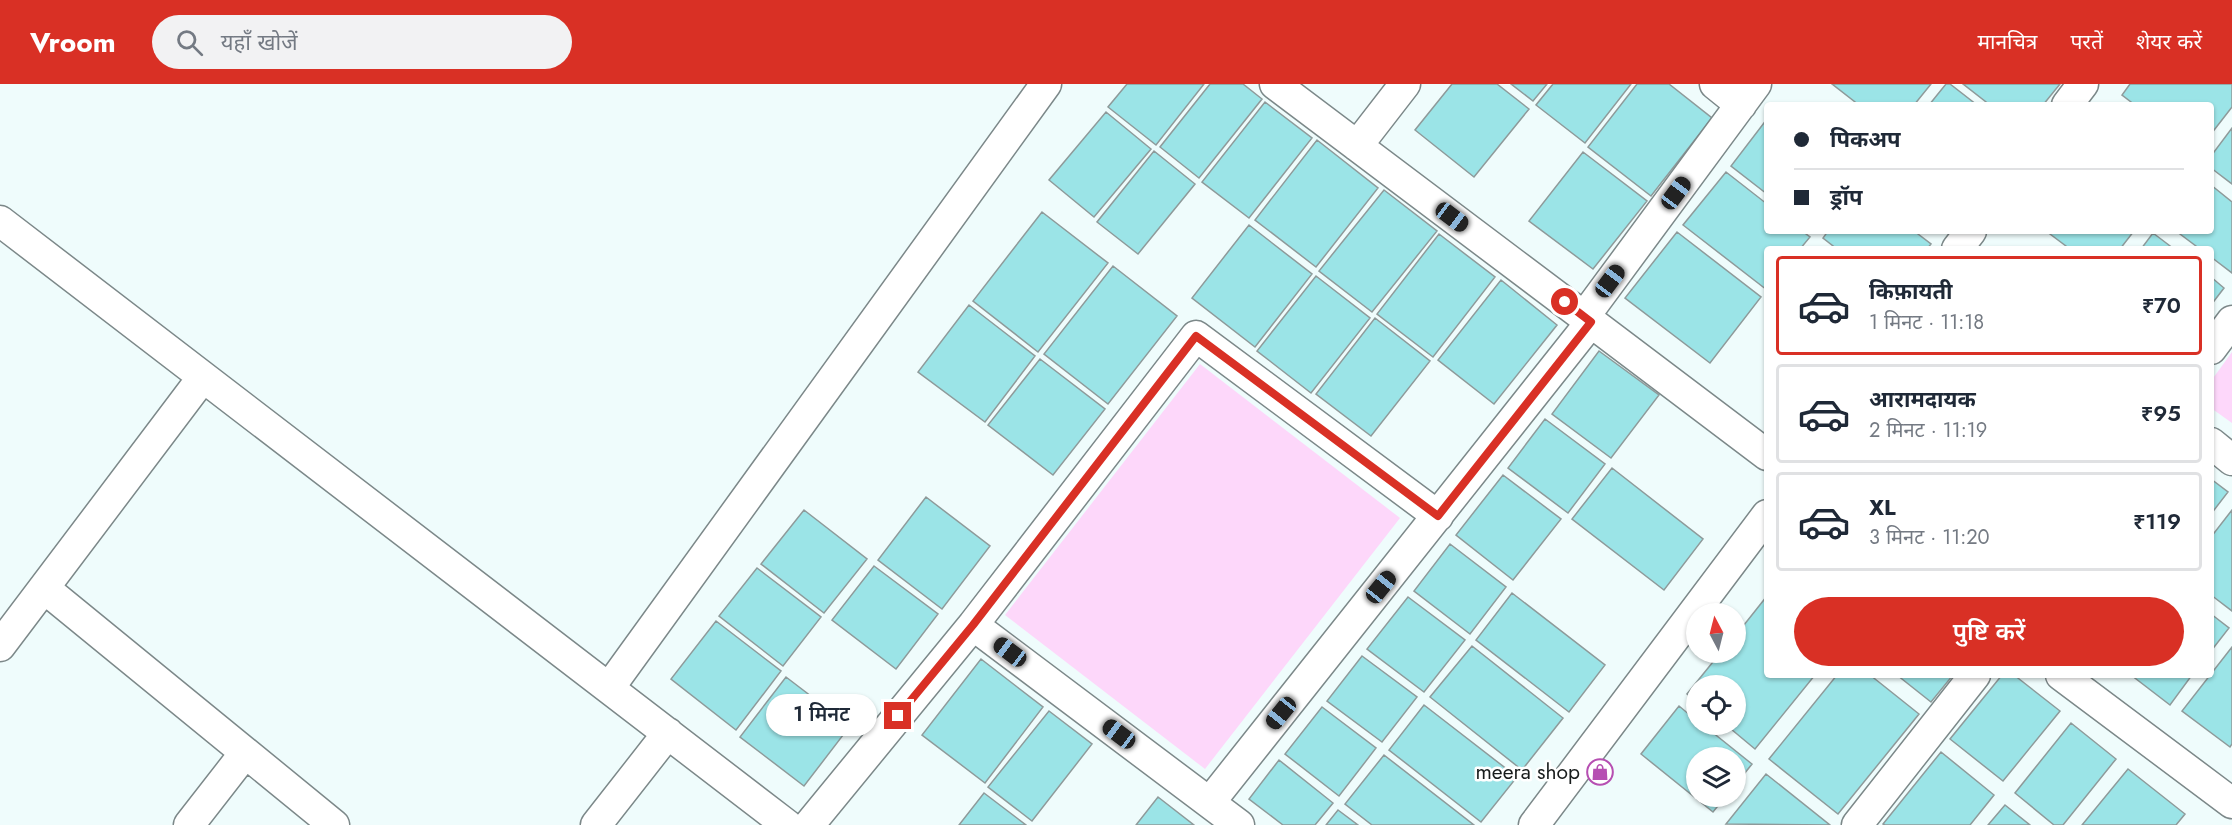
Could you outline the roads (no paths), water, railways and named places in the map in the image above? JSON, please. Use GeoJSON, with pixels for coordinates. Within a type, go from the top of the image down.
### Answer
{"type":"FeatureCollection","features":[{"type":"Feature","properties":{"kind":"street"},"geometry":{"type":"LineString","coordinates":[[609,688],[1046,84]]}},
{"type":"Feature","properties":{"kind":"street"},"geometry":{"type":"LineString","coordinates":[[1275,84],[1764,453]]}},
{"type":"Feature","properties":{"kind":"street"},"geometry":{"type":"LineString","coordinates":[[1357,146],[1405,84]]}},
{"type":"Feature","properties":{"kind":"street"},"geometry":{"type":"LineString","coordinates":[[1210,802],[1438,516],[1587,319],[1749,94],[1715,84]]}},
{"type":"Feature","properties":{"kind":"street"},"geometry":{"type":"LineString","coordinates":[[2069,102],[2083,84]]}},
{"type":"Feature","properties":{"kind":"street"},"geometry":{"type":"LineString","coordinates":[[0,221],[787,825]]}},
{"type":"Feature","properties":{"kind":"street"},"geometry":{"type":"LineString","coordinates":[[1959,246],[1969,234]]}},
{"type":"Feature","properties":{"kind":"street"},"geometry":{"type":"LineString","coordinates":[[2214,345],[2232,321]]}},
{"type":"Feature","properties":{"kind":"street"},"geometry":{"type":"LineString","coordinates":[[809,825],[973,625],[1196,336],[1438,516]]}},
{"type":"Feature","properties":{"kind":"street"},"geometry":{"type":"LineString","coordinates":[[3,635],[44,588],[203,377]]}},
{"type":"Feature","properties":{"kind":"street"},"geometry":{"type":"LineString","coordinates":[[2214,445],[2232,460]]}},
{"type":"Feature","properties":{"kind":"street"},"geometry":{"type":"LineString","coordinates":[[1534,825],[1764,519]]}},
{"type":"Feature","properties":{"kind":"street"},"geometry":{"type":"LineString","coordinates":[[44,588],[334,825]]}},
{"type":"Feature","properties":{"kind":"street"},"geometry":{"type":"LineString","coordinates":[[973,625],[1239,825]]}},
{"type":"Feature","properties":{"kind":"street"},"geometry":{"type":"LineString","coordinates":[[1857,825],[1973,678]]}},
{"type":"Feature","properties":{"kind":"street"},"geometry":{"type":"LineString","coordinates":[[2065,678],[2232,803]]}},
{"type":"Feature","properties":{"kind":"street"},"geometry":{"type":"LineString","coordinates":[[596,825],[668,733]]}},
{"type":"Feature","properties":{"kind":"street"},"geometry":{"type":"LineString","coordinates":[[189,825],[245,753]]}},
{"type":"Feature","properties":{"kind":"place","name":"meera shop"},"geometry":{"type":"Point","coordinates":[1600,772]}}]}
